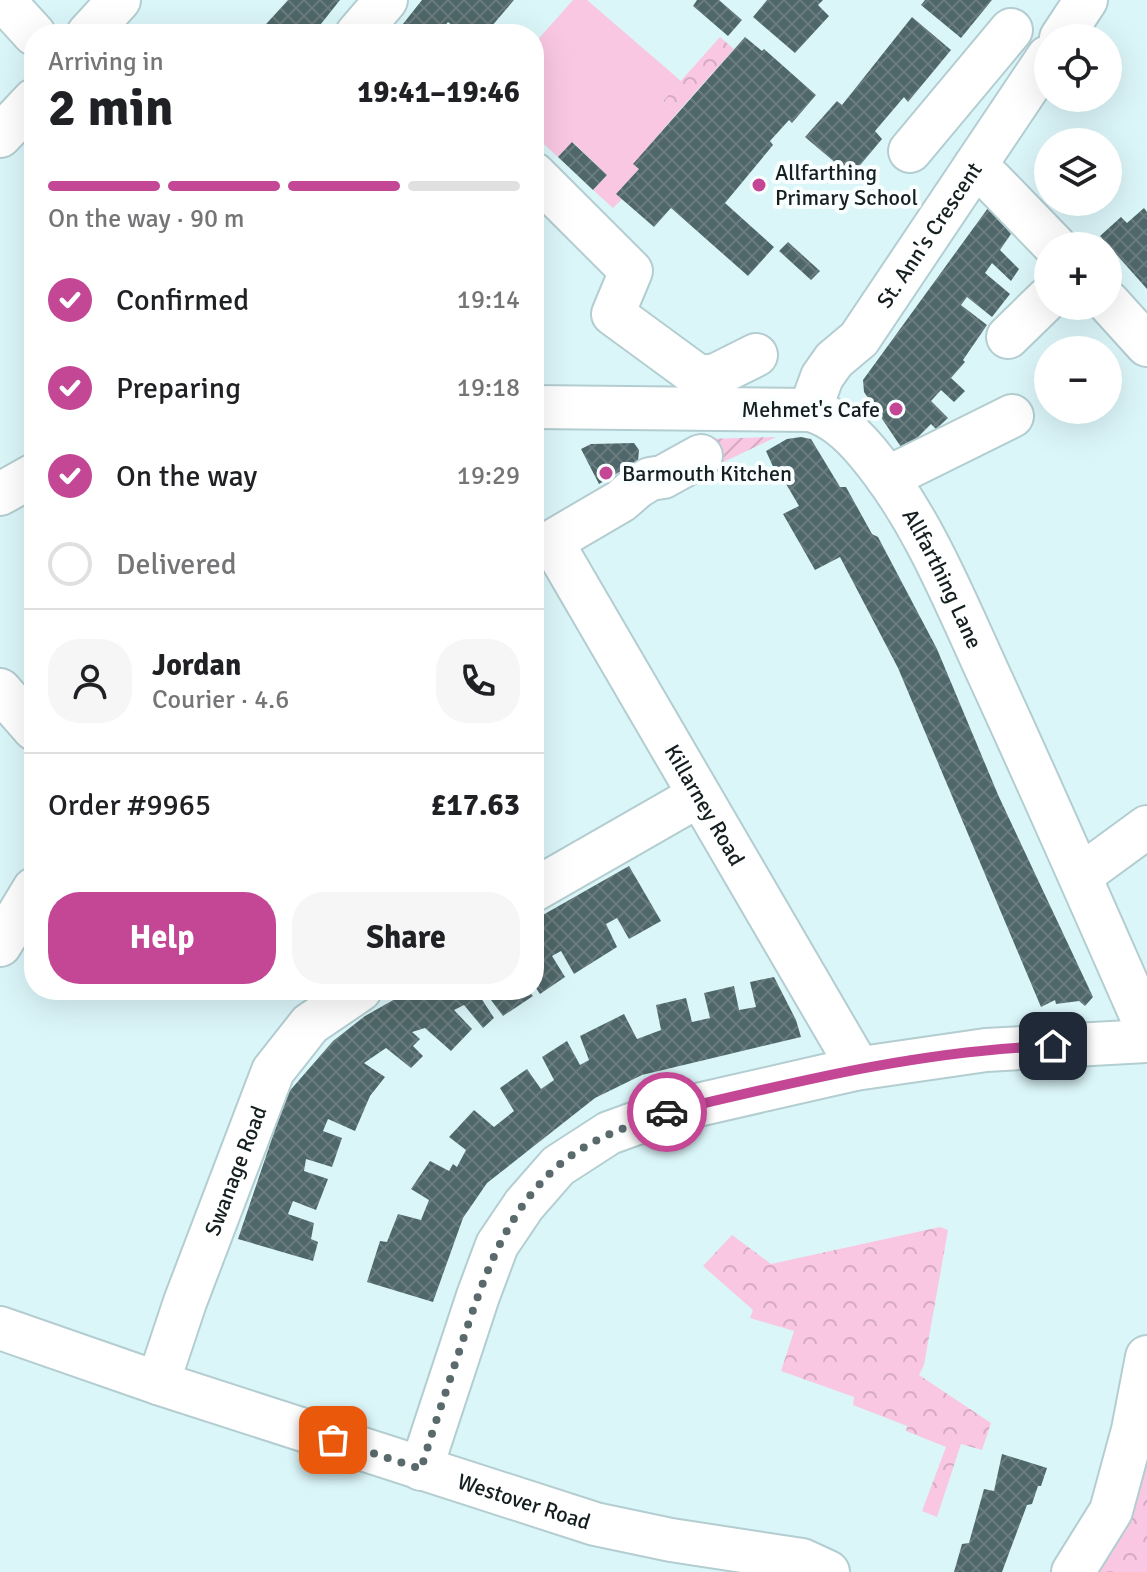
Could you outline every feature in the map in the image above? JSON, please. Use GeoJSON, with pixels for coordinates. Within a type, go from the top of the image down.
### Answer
{"type":"FeatureCollection","features":[{"type":"Feature","properties":{"kind":"street"},"geometry":{"type":"LineString","coordinates":[[3,0],[25,24]]}},
{"type":"Feature","properties":{"kind":"street"},"geometry":{"type":"LineString","coordinates":[[97,24],[119,0]]}},
{"type":"Feature","properties":{"kind":"street"},"geometry":{"type":"LineString","coordinates":[[366,24],[386,0]]}},
{"type":"Feature","properties":{"kind":"street","name":"St. Ann's Crescent"},"geometry":{"type":"LineString","coordinates":[[1070,24],[1086,0]]}},
{"type":"Feature","properties":{"kind":"street"},"geometry":{"type":"LineString","coordinates":[[910,151],[1021,15],[1034,31]]}},
{"type":"Feature","properties":{"kind":"street","name":"St. Ann's Crescent"},"geometry":{"type":"LineString","coordinates":[[810,410],[822,377],[834,360],[859,339],[1034,78]]}},
{"type":"Feature","properties":{"kind":"street"},"geometry":{"type":"LineString","coordinates":[[0,136],[24,111]]}},
{"type":"Feature","properties":{"kind":"street"},"geometry":{"type":"LineString","coordinates":[[975,166],[1041,232]]}},
{"type":"Feature","properties":{"kind":"street"},"geometry":{"type":"LineString","coordinates":[[544,184],[631,271],[613,314],[702,392],[716,375],[756,355]]}},
{"type":"Feature","properties":{"kind":"street"},"geometry":{"type":"LineString","coordinates":[[1008,337],[1034,312]]}},
{"type":"Feature","properties":{"kind":"street"},"geometry":{"type":"LineString","coordinates":[[1122,317],[1147,345]]}},
{"type":"Feature","properties":{"kind":"street","name":"Allfarthing Lane"},"geometry":{"type":"LineString","coordinates":[[544,406],[702,392],[810,410],[833,420],[849,433],[887,478],[934,556],[1147,1029]]}},
{"type":"Feature","properties":{"kind":"street"},"geometry":{"type":"LineString","coordinates":[[887,478],[1012,416]]}},
{"type":"Feature","properties":{"kind":"street"},"geometry":{"type":"LineString","coordinates":[[544,546],[621,501],[650,479],[663,477],[701,456]]}},
{"type":"Feature","properties":{"kind":"street"},"geometry":{"type":"LineString","coordinates":[[0,494],[24,481]]}},
{"type":"Feature","properties":{"kind":"street","name":"Killarney Road"},"geometry":{"type":"LineString","coordinates":[[544,549],[698,796],[852,1057],[855,1069]]}},
{"type":"Feature","properties":{"kind":"street"},"geometry":{"type":"LineString","coordinates":[[0,690],[24,718]]}},
{"type":"Feature","properties":{"kind":"street"},"geometry":{"type":"LineString","coordinates":[[544,884],[698,796]]}},
{"type":"Feature","properties":{"kind":"street"},"geometry":{"type":"LineString","coordinates":[[1080,876],[1147,827]]}},
{"type":"Feature","properties":{"kind":"street"},"geometry":{"type":"LineString","coordinates":[[0,945],[24,905]]}},
{"type":"Feature","properties":{"kind":"street","name":"Swanage Road"},"geometry":{"type":"LineString","coordinates":[[158,1383],[185,1302],[273,1071],[310,1024],[345,1000]]}},
{"type":"Feature","properties":{"kind":"street"},"geometry":{"type":"LineString","coordinates":[[421,1469],[497,1245],[524,1205],[558,1166],[609,1133],[667,1112],[855,1069],[986,1050],[1147,1041]]}},
{"type":"Feature","properties":{"kind":"street","name":"Westover Road"},"geometry":{"type":"LineString","coordinates":[[0,1328],[158,1383],[595,1524],[734,1561],[802,1560],[828,1572]]}},
{"type":"Feature","properties":{"kind":"street"},"geometry":{"type":"LineString","coordinates":[[1073,1572],[1129,1508],[1133,1430],[1147,1357]]}},
{"type":"Feature","properties":{"kind":"green space"},"geometry":{"type":"Polygon","coordinates":[[[573,0],[587,0],[681,81],[663,101],[677,113],[634,164],[639,169],[616,194],[622,199],[613,208],[593,190],[607,175],[573,142],[558,157],[544,144],[544,33],[573,0]]]}},
{"type":"Feature","properties":{"kind":"green space"},"geometry":{"type":"Polygon","coordinates":[[[720,37],[734,49],[677,113],[663,101],[720,37]]]}},
{"type":"Feature","properties":{"kind":"green space"},"geometry":{"type":"Polygon","coordinates":[[[776,437],[713,467],[705,439],[776,437]]]}},
{"type":"Feature","properties":{"kind":"green space"},"geometry":{"type":"Polygon","coordinates":[[[940,1227],[948,1230],[924,1365],[919,1375],[991,1423],[982,1450],[961,1444],[937,1517],[922,1511],[946,1447],[906,1431],[907,1426],[853,1405],[854,1397],[781,1371],[794,1331],[750,1318],[753,1310],[703,1266],[732,1235],[771,1264],[940,1227]]]}},
{"type":"Feature","properties":{"kind":"green space"},"geometry":{"type":"Polygon","coordinates":[[[1147,1430],[1147,1572],[1088,1572],[1147,1430]]]}},
{"type":"Feature","properties":{"kind":"building"},"geometry":{"type":"Polygon","coordinates":[[[288,0],[340,0],[321,24],[266,24],[288,0]]]}},
{"type":"Feature","properties":{"kind":"building"},"geometry":{"type":"Polygon","coordinates":[[[422,0],[514,0],[494,24],[403,24],[422,0]]]}},
{"type":"Feature","properties":{"kind":"building"},"geometry":{"type":"Polygon","coordinates":[[[697,0],[719,0],[742,20],[728,36],[693,6],[697,0]]]}},
{"type":"Feature","properties":{"kind":"building"},"geometry":{"type":"Polygon","coordinates":[[[767,0],[823,0],[818,5],[829,16],[795,53],[753,17],[767,0]]]}},
{"type":"Feature","properties":{"kind":"building"},"geometry":{"type":"Polygon","coordinates":[[[925,0],[992,0],[961,38],[921,5],[925,0]]]}},
{"type":"Feature","properties":{"kind":"building"},"geometry":{"type":"Polygon","coordinates":[[[912,17],[951,50],[908,102],[904,97],[875,131],[882,139],[851,176],[805,137],[837,101],[842,105],[912,17]]]}},
{"type":"Feature","properties":{"kind":"building"},"geometry":{"type":"Polygon","coordinates":[[[745,37],[762,51],[764,49],[816,95],[792,123],[789,120],[770,141],[773,145],[725,203],[774,247],[748,276],[671,208],[654,227],[616,194],[639,169],[633,164],[745,37]]]}},
{"type":"Feature","properties":{"kind":"building"},"geometry":{"type":"Polygon","coordinates":[[[572,142],[607,175],[593,190],[558,157],[572,142]]]}},
{"type":"Feature","properties":{"kind":"building"},"geometry":{"type":"Polygon","coordinates":[[[988,208],[1011,234],[1000,250],[1019,269],[1011,281],[992,263],[985,273],[1010,294],[992,317],[967,297],[961,305],[987,325],[963,360],[965,362],[951,378],[965,391],[954,402],[941,390],[931,401],[948,418],[936,429],[931,424],[913,442],[901,447],[864,392],[863,380],[988,208]]]}},
{"type":"Feature","properties":{"kind":"building"},"geometry":{"type":"Polygon","coordinates":[[[1144,208],[1147,212],[1147,289],[1122,261],[1122,232],[1104,232],[1121,217],[1127,223],[1144,208]]]}},
{"type":"Feature","properties":{"kind":"building"},"geometry":{"type":"Polygon","coordinates":[[[788,242],[820,271],[811,280],[779,251],[788,242]]]}},
{"type":"Feature","properties":{"kind":"building"},"geometry":{"type":"Polygon","coordinates":[[[787,439],[811,439],[840,487],[846,487],[872,534],[878,537],[937,649],[999,797],[1093,997],[1085,1006],[1079,1001],[1056,1004],[1055,1000],[1041,1007],[898,668],[840,557],[815,570],[783,514],[799,506],[785,482],[779,480],[766,451],[787,439]]]}},
{"type":"Feature","properties":{"kind":"building","name":"Barmouth Kitchen"},"geometry":{"type":"Polygon","coordinates":[[[634,443],[639,450],[638,461],[599,484],[581,449],[591,444],[634,443]]]}},
{"type":"Feature","properties":{"kind":"building"},"geometry":{"type":"Polygon","coordinates":[[[629,866],[661,921],[629,939],[617,918],[606,924],[617,947],[574,974],[561,951],[552,956],[565,977],[544,991],[544,914],[629,866]]]}},
{"type":"Feature","properties":{"kind":"building"},"geometry":{"type":"Polygon","coordinates":[[[774,977],[796,1020],[801,1037],[642,1075],[595,1098],[487,1183],[463,1218],[433,1302],[367,1282],[380,1241],[387,1242],[398,1214],[421,1220],[429,1200],[411,1189],[430,1161],[449,1171],[453,1164],[457,1167],[466,1150],[449,1137],[474,1110],[494,1127],[514,1111],[500,1088],[527,1069],[541,1089],[554,1080],[542,1057],[567,1041],[580,1065],[589,1060],[580,1036],[624,1014],[637,1039],[661,1030],[656,1005],[686,998],[692,1022],[710,1018],[704,993],[734,986],[739,1010],[756,1007],[750,982],[774,977]]]}},
{"type":"Feature","properties":{"kind":"building"},"geometry":{"type":"Polygon","coordinates":[[[393,1000],[482,1000],[494,1018],[483,1028],[464,1005],[454,1010],[472,1029],[451,1051],[425,1028],[412,1032],[420,1039],[413,1046],[423,1056],[411,1068],[386,1048],[364,1063],[385,1077],[370,1096],[355,1131],[328,1119],[323,1131],[342,1138],[332,1167],[306,1159],[304,1171],[328,1179],[316,1210],[293,1201],[288,1214],[314,1223],[311,1239],[318,1242],[313,1261],[238,1239],[287,1094],[333,1041],[365,1016],[393,1000]]]}},
{"type":"Feature","properties":{"kind":"building"},"geometry":{"type":"Polygon","coordinates":[[[491,1000],[527,1000],[503,1016],[491,1000]]]}},
{"type":"Feature","properties":{"kind":"building"},"geometry":{"type":"Polygon","coordinates":[[[1002,1454],[1047,1468],[1041,1486],[1038,1486],[1032,1504],[1027,1505],[1002,1572],[954,1572],[962,1544],[969,1543],[984,1489],[994,1491],[1002,1454]]]}},
{"type":"Feature","properties":{"kind":"way so far"},"geometry":{"type":"LineString","coordinates":[[333,1440],[421,1469],[497,1245],[524,1205],[558,1166],[609,1133],[667,1112]]}},
{"type":"Feature","properties":{"kind":"place","name":"Allfarthing Primary School"},"geometry":{"type":"Point","coordinates":[759,185]}},
{"type":"Feature","properties":{"kind":"place","name":"Mehmet's Cafe"},"geometry":{"type":"Point","coordinates":[896,409]}},
{"type":"Feature","properties":{"kind":"place","name":"Barmouth Kitchen"},"geometry":{"type":"Point","coordinates":[606,473]}},
{"type":"Feature","properties":{"kind":"route"},"geometry":{"type":"LineString","coordinates":[[667,1112],[855,1069],[986,1050],[1053,1046]]}}]}
